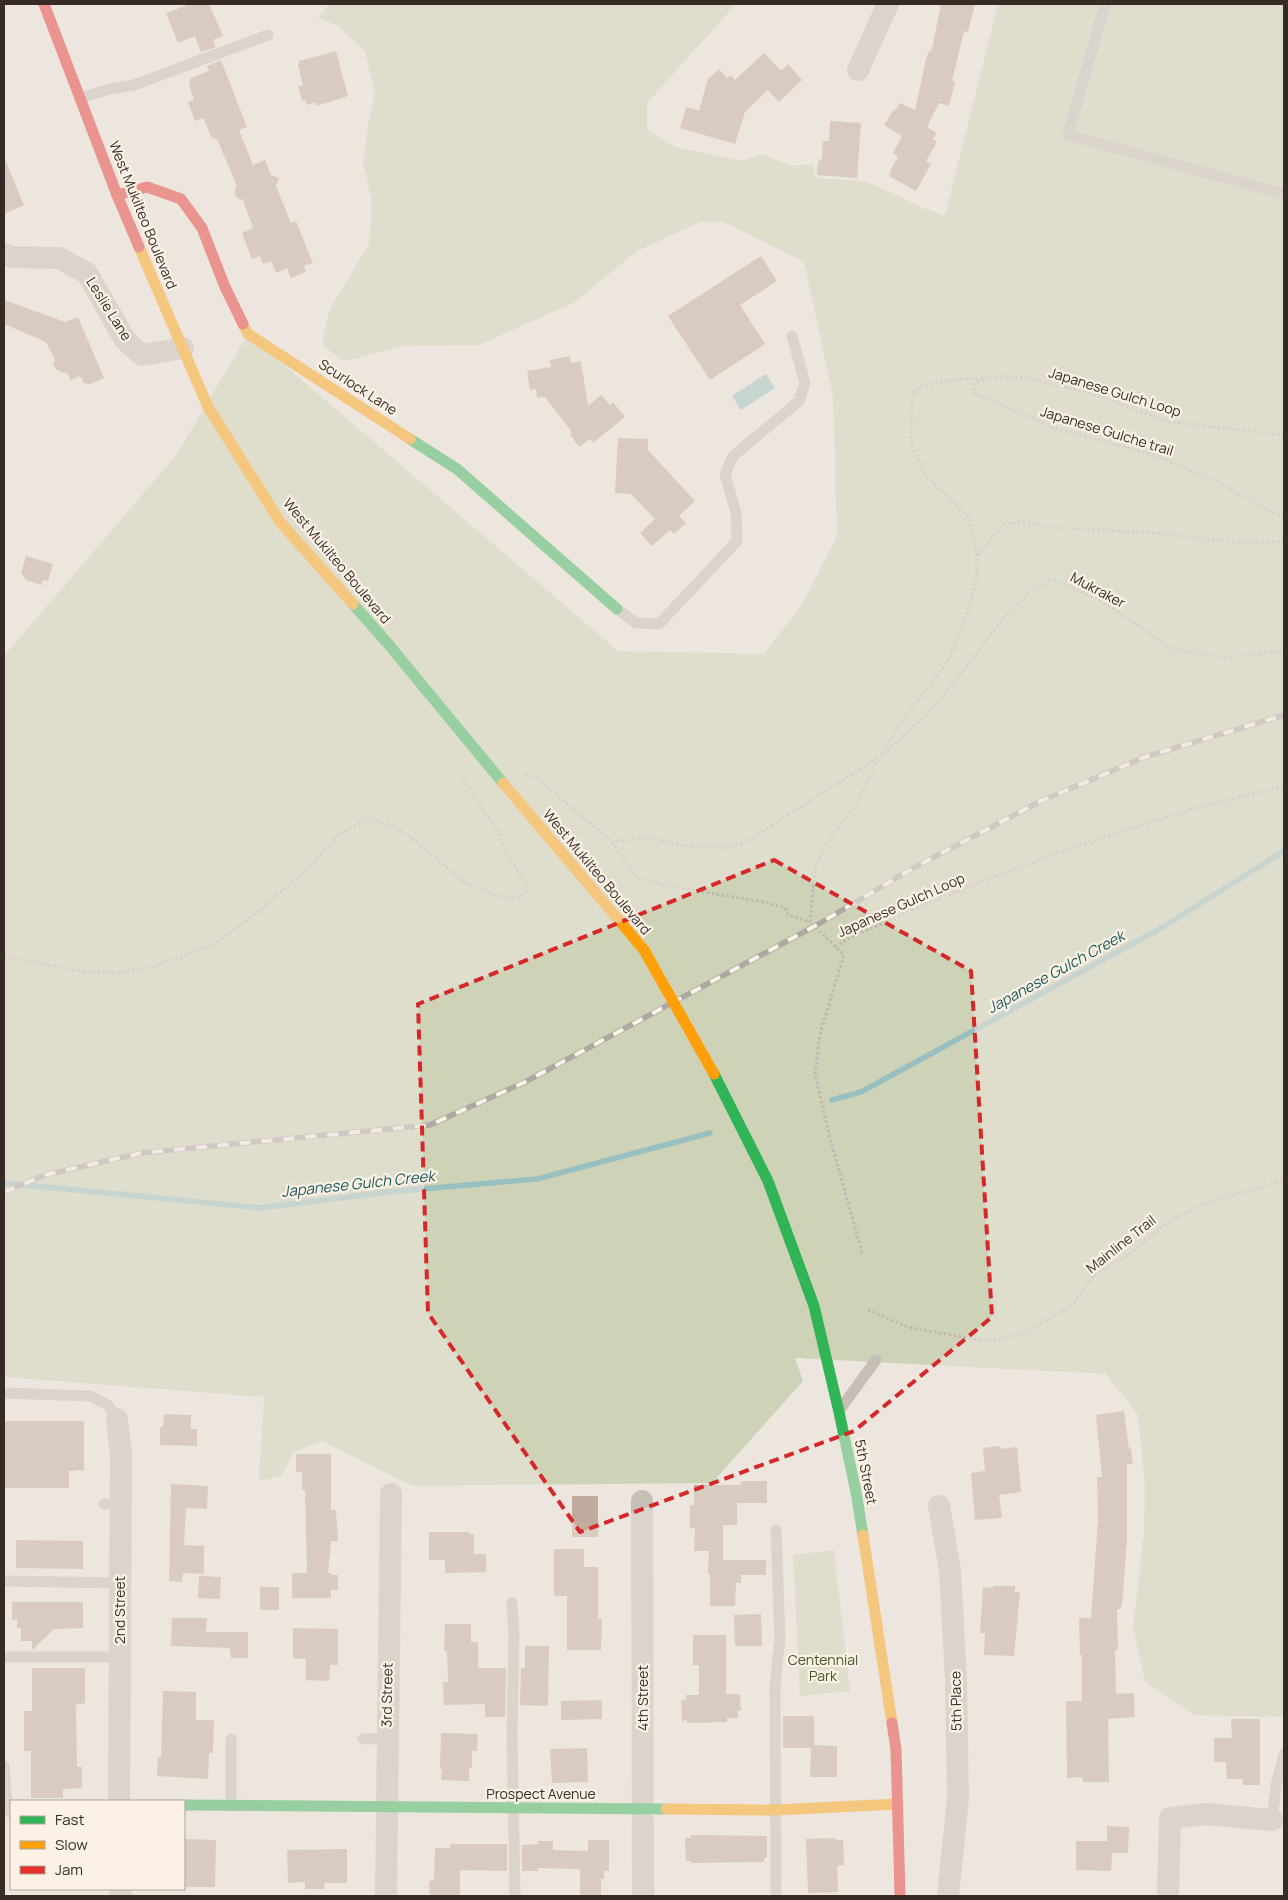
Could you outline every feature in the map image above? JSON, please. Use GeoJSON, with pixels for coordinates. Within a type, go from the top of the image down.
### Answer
{"type":"FeatureCollection","features":[{"type":"Feature","properties":{"kind":"main road","name":"West Mukilteo Boulevard"},"geometry":{"type":"LineString","coordinates":[[44,4],[117,195],[208,407],[280,522],[389,645],[481,758],[644,950],[714,1074]]}},
{"type":"Feature","properties":{"kind":"main road","name":"Scurlock Lane"},"geometry":{"type":"LineString","coordinates":[[117,195],[147,187],[181,199],[202,228],[225,287],[248,334],[457,469],[617,609]]}},
{"type":"Feature","properties":{"kind":"main road","name":"5th Street"},"geometry":{"type":"LineString","coordinates":[[714,1074],[768,1181],[811,1297],[839,1412],[856,1492],[896,1749],[900,1896]]}},
{"type":"Feature","properties":{"kind":"main road","name":"Prospect Avenue"},"geometry":{"type":"LineString","coordinates":[[185,1805],[775,1810],[898,1804]]}},
{"type":"Feature","properties":{"kind":"street"},"geometry":{"type":"LineString","coordinates":[[858,70],[888,4]]}},
{"type":"Feature","properties":{"kind":"street","name":"Leslie Lane"},"geometry":{"type":"LineString","coordinates":[[4,254],[13,257],[59,258],[87,273],[125,340],[142,355],[183,348]]}},
{"type":"Feature","properties":{"kind":"street","name":"2nd Street"},"geometry":{"type":"LineString","coordinates":[[118,1419],[120,1455],[112,1504],[120,1582],[119,1800]]}},
{"type":"Feature","properties":{"kind":"street","name":"3rd Street"},"geometry":{"type":"LineString","coordinates":[[386,1896],[391,1494]]}},
{"type":"Feature","properties":{"kind":"street","name":"4th Street"},"geometry":{"type":"LineString","coordinates":[[642,1501],[644,1896]]}},
{"type":"Feature","properties":{"kind":"street","name":"5th Place"},"geometry":{"type":"LineString","coordinates":[[939,1506],[950,1570],[956,1680],[958,1798],[948,1896]]}},
{"type":"Feature","properties":{"kind":"street"},"geometry":{"type":"LineString","coordinates":[[1168,1896],[1170,1818],[1206,1814],[1272,1820]]}},
{"type":"Feature","properties":{"kind":"lane"},"geometry":{"type":"LineString","coordinates":[[1105,4],[1068,135],[1284,194]]}},
{"type":"Feature","properties":{"kind":"lane"},"geometry":{"type":"LineString","coordinates":[[80,98],[134,84],[268,35]]}},
{"type":"Feature","properties":{"kind":"lane"},"geometry":{"type":"LineString","coordinates":[[617,609],[636,623],[659,624],[737,541],[736,514],[725,474],[733,456],[799,401],[805,383],[792,336]]}},
{"type":"Feature","properties":{"kind":"lane"},"geometry":{"type":"LineString","coordinates":[[839,1412],[876,1360]]}},
{"type":"Feature","properties":{"kind":"lane"},"geometry":{"type":"LineString","coordinates":[[4,1393],[90,1396],[108,1405],[118,1419]]}},
{"type":"Feature","properties":{"kind":"lane"},"geometry":{"type":"LineString","coordinates":[[776,1530],[780,1638],[775,1686],[776,1896]]}},
{"type":"Feature","properties":{"kind":"lane"},"geometry":{"type":"LineString","coordinates":[[4,1580],[120,1582]]}},
{"type":"Feature","properties":{"kind":"lane"},"geometry":{"type":"LineString","coordinates":[[512,1603],[514,1632],[512,1735],[515,1896]]}},
{"type":"Feature","properties":{"kind":"lane"},"geometry":{"type":"LineString","coordinates":[[4,1657],[120,1657]]}},
{"type":"Feature","properties":{"kind":"lane"},"geometry":{"type":"LineString","coordinates":[[363,1739],[387,1738]]}},
{"type":"Feature","properties":{"kind":"lane"},"geometry":{"type":"LineString","coordinates":[[231,1739],[231,1806]]}},
{"type":"Feature","properties":{"kind":"lane"},"geometry":{"type":"LineString","coordinates":[[1272,1820],[1276,1786],[1284,1754]]}},
{"type":"Feature","properties":{"kind":"lane"},"geometry":{"type":"LineString","coordinates":[[4,1766],[7,1806],[10,1811]]}},
{"type":"Feature","properties":{"kind":"path","name":"Japanese Gulche trail"},"geometry":{"type":"LineString","coordinates":[[990,378],[975,382],[973,393],[1057,429],[1154,455],[1218,482],[1284,518]]}},
{"type":"Feature","properties":{"kind":"path","name":"Japanese Gulch Loop"},"geometry":{"type":"LineString","coordinates":[[1284,435],[1169,422],[1092,394],[1028,378],[963,379],[926,384],[919,387],[913,396],[911,410],[912,447],[926,477],[968,516],[978,556],[977,578],[968,612],[948,661],[908,712],[879,758],[858,802],[826,844],[816,867],[810,922],[835,946],[851,937],[939,899],[1006,872],[1107,836],[1209,804],[1284,787]]}},
{"type":"Feature","properties":{"kind":"path"},"geometry":{"type":"LineString","coordinates":[[978,556],[1004,524],[1023,522],[1046,527],[1241,542],[1284,542]]}},
{"type":"Feature","properties":{"kind":"path","name":"Mukraker"},"geometry":{"type":"LineString","coordinates":[[879,758],[934,708],[1001,621],[1032,590],[1054,580],[1106,604],[1170,647],[1195,653],[1226,657],[1284,650]]}},
{"type":"Feature","properties":{"kind":"path"},"geometry":{"type":"LineString","coordinates":[[4,956],[84,972],[115,973],[152,967],[177,958],[218,942],[248,920],[311,866],[338,834],[368,818],[398,828],[466,884],[501,897],[520,898],[528,888],[507,853],[496,828],[461,776],[481,758]]}},
{"type":"Feature","properties":{"kind":"path"},"geometry":{"type":"LineString","coordinates":[[612,842],[649,838],[686,846],[730,846],[753,838],[879,758]]}},
{"type":"Feature","properties":{"kind":"path"},"geometry":{"type":"LineString","coordinates":[[522,773],[538,779],[612,842],[636,877],[679,888],[764,902],[786,908],[788,915],[810,922]]}},
{"type":"Feature","properties":{"kind":"path"},"geometry":{"type":"LineString","coordinates":[[835,946],[844,955],[820,1034],[815,1074],[830,1138],[862,1253]]}},
{"type":"Feature","properties":{"kind":"path","name":"Mainline Trail"},"geometry":{"type":"LineString","coordinates":[[868,1310],[908,1327],[973,1339],[996,1340],[1022,1334],[1072,1306],[1096,1274],[1126,1257],[1168,1222],[1201,1205],[1284,1180]]}},
{"type":"Feature","properties":{"kind":"highlighted area"},"geometry":{"type":"Polygon","coordinates":[[[774,860],[971,971],[992,1317],[854,1431],[580,1532],[428,1313],[418,1004],[774,860]]]}},
{"type":"Feature","properties":{"kind":"green space"},"geometry":{"type":"Polygon","coordinates":[[[329,4],[736,4],[647,103],[647,130],[675,147],[742,161],[762,154],[791,166],[813,164],[815,178],[863,181],[922,208],[945,215],[998,4],[1284,4],[1284,1717],[1194,1715],[1145,1682],[1133,1627],[1144,1534],[1145,1485],[1138,1415],[1106,1374],[795,1358],[803,1381],[712,1483],[413,1486],[321,1441],[294,1452],[281,1476],[259,1481],[264,1397],[4,1377],[4,656],[177,454],[248,334],[618,651],[764,654],[803,603],[837,536],[833,397],[804,262],[723,222],[700,222],[637,251],[575,302],[479,345],[401,346],[355,359],[341,360],[322,344],[329,311],[369,244],[372,199],[363,165],[375,93],[365,51],[337,25],[318,18],[329,4]]]}},
{"type":"Feature","properties":{"kind":"green space","name":"Centennial Park"},"geometry":{"type":"Polygon","coordinates":[[[834,1550],[850,1691],[800,1696],[793,1555],[834,1550]]]}},
{"type":"Feature","properties":{"kind":"water"},"geometry":{"type":"Polygon","coordinates":[[[766,374],[775,388],[741,410],[732,396],[766,374]]]}},
{"type":"Feature","properties":{"kind":"building"},"geometry":{"type":"Polygon","coordinates":[[[190,4],[209,4],[223,36],[213,40],[216,47],[201,52],[195,36],[178,43],[166,13],[190,4]]]}},
{"type":"Feature","properties":{"kind":"building"},"geometry":{"type":"Polygon","coordinates":[[[941,4],[975,4],[968,32],[964,31],[952,81],[955,82],[949,106],[939,103],[927,127],[937,133],[933,139],[937,142],[926,161],[931,164],[916,191],[889,176],[898,157],[893,153],[902,136],[884,125],[900,103],[915,110],[926,59],[932,49],[941,4]]]}},
{"type":"Feature","properties":{"kind":"building"},"geometry":{"type":"Polygon","coordinates":[[[336,51],[348,96],[316,106],[315,102],[307,105],[305,100],[302,101],[298,87],[303,85],[299,61],[336,51]]]}},
{"type":"Feature","properties":{"kind":"building"},"geometry":{"type":"Polygon","coordinates":[[[764,53],[781,71],[788,64],[802,80],[779,102],[768,90],[745,112],[735,144],[680,128],[686,107],[699,111],[708,79],[719,69],[727,78],[731,75],[735,80],[764,53]]]}},
{"type":"Feature","properties":{"kind":"building"},"geometry":{"type":"Polygon","coordinates":[[[221,60],[247,127],[239,130],[253,165],[265,160],[271,175],[279,178],[276,186],[291,223],[296,221],[313,263],[304,266],[306,272],[291,278],[287,268],[276,273],[271,261],[263,264],[260,256],[252,259],[242,233],[253,228],[243,200],[237,198],[234,192],[237,186],[217,139],[212,138],[203,118],[195,121],[188,102],[194,100],[189,84],[191,78],[209,71],[207,66],[221,60]]]}},
{"type":"Feature","properties":{"kind":"building"},"geometry":{"type":"Polygon","coordinates":[[[830,121],[861,123],[857,178],[817,175],[818,162],[822,159],[823,141],[829,141],[830,121]]]}},
{"type":"Feature","properties":{"kind":"building"},"geometry":{"type":"Polygon","coordinates":[[[4,157],[24,205],[4,214],[4,157]]]}},
{"type":"Feature","properties":{"kind":"building"},"geometry":{"type":"Polygon","coordinates":[[[761,256],[777,281],[740,305],[765,344],[710,380],[668,316],[761,256]]]}},
{"type":"Feature","properties":{"kind":"building"},"geometry":{"type":"Polygon","coordinates":[[[4,300],[65,322],[78,317],[104,378],[90,384],[84,383],[80,376],[71,380],[66,372],[57,370],[53,364],[55,360],[46,342],[4,324],[4,300]]]}},
{"type":"Feature","properties":{"kind":"building"},"geometry":{"type":"Polygon","coordinates":[[[570,356],[571,363],[581,361],[588,406],[601,395],[610,405],[613,402],[625,417],[593,443],[590,439],[579,447],[570,434],[572,432],[545,397],[537,398],[536,389],[530,390],[527,371],[551,367],[550,360],[570,356]]]}},
{"type":"Feature","properties":{"kind":"building"},"geometry":{"type":"Polygon","coordinates":[[[618,438],[648,439],[648,450],[695,501],[679,516],[686,523],[674,534],[670,530],[652,546],[640,533],[655,519],[631,494],[615,493],[618,438]]]}},
{"type":"Feature","properties":{"kind":"building"},"geometry":{"type":"Polygon","coordinates":[[[26,556],[53,564],[48,581],[43,580],[42,585],[26,580],[21,573],[26,556]]]}},
{"type":"Feature","properties":{"kind":"building"},"geometry":{"type":"Polygon","coordinates":[[[1124,1411],[1133,1464],[1127,1464],[1127,1540],[1122,1605],[1121,1609],[1117,1609],[1118,1650],[1115,1650],[1116,1694],[1134,1693],[1135,1717],[1108,1719],[1109,1782],[1083,1782],[1082,1777],[1067,1778],[1066,1701],[1082,1701],[1082,1655],[1080,1655],[1079,1618],[1091,1618],[1098,1520],[1097,1477],[1102,1477],[1096,1415],[1124,1411]]]}},
{"type":"Feature","properties":{"kind":"building"},"geometry":{"type":"Polygon","coordinates":[[[164,1414],[191,1415],[191,1429],[197,1429],[197,1446],[160,1445],[160,1427],[163,1427],[164,1414]]]}},
{"type":"Feature","properties":{"kind":"building"},"geometry":{"type":"Polygon","coordinates":[[[4,1421],[84,1421],[84,1470],[69,1471],[69,1488],[4,1488],[4,1421]]]}},
{"type":"Feature","properties":{"kind":"building"},"geometry":{"type":"Polygon","coordinates":[[[1000,1446],[1001,1449],[1017,1447],[1021,1492],[999,1495],[1002,1518],[975,1520],[971,1473],[985,1471],[983,1448],[1000,1446]]]}},
{"type":"Feature","properties":{"kind":"building"},"geometry":{"type":"Polygon","coordinates":[[[296,1454],[331,1454],[331,1510],[336,1510],[338,1541],[331,1541],[328,1573],[338,1575],[338,1590],[331,1590],[331,1598],[292,1598],[292,1573],[307,1573],[305,1490],[302,1490],[302,1472],[296,1472],[296,1454]]]}},
{"type":"Feature","properties":{"kind":"building"},"geometry":{"type":"Polygon","coordinates":[[[741,1481],[767,1481],[767,1503],[737,1503],[737,1525],[723,1525],[723,1560],[766,1560],[766,1575],[741,1575],[741,1583],[736,1583],[735,1606],[710,1606],[709,1551],[694,1551],[695,1528],[690,1528],[690,1505],[694,1505],[694,1485],[741,1485],[741,1481]]]}},
{"type":"Feature","properties":{"kind":"building"},"geometry":{"type":"Polygon","coordinates":[[[171,1484],[208,1486],[207,1509],[186,1508],[184,1545],[204,1546],[204,1574],[183,1573],[182,1582],[169,1581],[171,1484]]]}},
{"type":"Feature","properties":{"kind":"building"},"geometry":{"type":"Polygon","coordinates":[[[572,1496],[598,1496],[598,1537],[572,1537],[572,1496]]]}},
{"type":"Feature","properties":{"kind":"building"},"geometry":{"type":"Polygon","coordinates":[[[429,1532],[469,1532],[469,1534],[474,1534],[474,1554],[486,1554],[486,1572],[445,1573],[445,1560],[429,1560],[429,1532]]]}},
{"type":"Feature","properties":{"kind":"building"},"geometry":{"type":"Polygon","coordinates":[[[16,1540],[83,1541],[83,1569],[16,1568],[16,1540]]]}},
{"type":"Feature","properties":{"kind":"building"},"geometry":{"type":"Polygon","coordinates":[[[554,1549],[584,1549],[584,1567],[598,1567],[598,1619],[602,1619],[601,1650],[567,1650],[567,1596],[554,1596],[554,1549]]]}},
{"type":"Feature","properties":{"kind":"building"},"geometry":{"type":"Polygon","coordinates":[[[199,1576],[221,1577],[220,1599],[198,1598],[199,1576]]]}},
{"type":"Feature","properties":{"kind":"building"},"geometry":{"type":"Polygon","coordinates":[[[993,1586],[1015,1586],[1015,1592],[1020,1592],[1014,1656],[984,1655],[985,1633],[980,1633],[983,1587],[993,1588],[993,1586]]]}},
{"type":"Feature","properties":{"kind":"building"},"geometry":{"type":"Polygon","coordinates":[[[260,1587],[279,1587],[279,1610],[260,1610],[260,1587]]]}},
{"type":"Feature","properties":{"kind":"building"},"geometry":{"type":"Polygon","coordinates":[[[12,1602],[83,1602],[83,1628],[54,1629],[32,1650],[32,1641],[21,1641],[21,1628],[17,1628],[17,1619],[12,1620],[12,1602]]]}},
{"type":"Feature","properties":{"kind":"building"},"geometry":{"type":"Polygon","coordinates":[[[761,1614],[762,1646],[735,1646],[734,1615],[761,1614]]]}},
{"type":"Feature","properties":{"kind":"building"},"geometry":{"type":"Polygon","coordinates":[[[172,1618],[207,1618],[206,1632],[248,1632],[248,1658],[231,1658],[230,1648],[171,1646],[172,1618]]]}},
{"type":"Feature","properties":{"kind":"building"},"geometry":{"type":"Polygon","coordinates":[[[445,1624],[471,1624],[471,1642],[478,1642],[478,1668],[506,1668],[505,1717],[485,1717],[485,1704],[444,1705],[443,1682],[448,1682],[447,1651],[444,1651],[445,1624]]]}},
{"type":"Feature","properties":{"kind":"building"},"geometry":{"type":"Polygon","coordinates":[[[293,1628],[338,1629],[338,1665],[330,1665],[329,1681],[306,1680],[306,1659],[293,1658],[293,1628]]]}},
{"type":"Feature","properties":{"kind":"building"},"geometry":{"type":"Polygon","coordinates":[[[693,1635],[726,1635],[726,1694],[740,1694],[741,1711],[738,1711],[738,1718],[727,1718],[727,1722],[687,1723],[687,1720],[682,1721],[681,1700],[686,1700],[686,1695],[699,1695],[699,1665],[693,1665],[693,1635]]]}},
{"type":"Feature","properties":{"kind":"building"},"geometry":{"type":"Polygon","coordinates":[[[525,1646],[549,1646],[548,1706],[520,1705],[521,1668],[525,1668],[525,1646]]]}},
{"type":"Feature","properties":{"kind":"building"},"geometry":{"type":"Polygon","coordinates":[[[32,1668],[85,1668],[85,1703],[76,1705],[77,1767],[82,1767],[82,1788],[63,1789],[63,1798],[31,1798],[31,1751],[24,1751],[24,1711],[32,1711],[32,1668]]]}},
{"type":"Feature","properties":{"kind":"building"},"geometry":{"type":"Polygon","coordinates":[[[163,1691],[196,1692],[196,1720],[214,1720],[213,1753],[209,1753],[208,1779],[157,1776],[158,1757],[161,1757],[163,1691]]]}},
{"type":"Feature","properties":{"kind":"building"},"geometry":{"type":"Polygon","coordinates":[[[602,1700],[602,1719],[561,1720],[561,1701],[602,1700]]]}},
{"type":"Feature","properties":{"kind":"building"},"geometry":{"type":"Polygon","coordinates":[[[783,1716],[814,1716],[814,1745],[837,1746],[837,1777],[810,1777],[811,1748],[783,1748],[783,1716]]]}},
{"type":"Feature","properties":{"kind":"building"},"geometry":{"type":"Polygon","coordinates":[[[1231,1719],[1260,1719],[1260,1785],[1243,1785],[1243,1779],[1227,1779],[1226,1762],[1214,1762],[1214,1738],[1232,1738],[1231,1719]]]}},
{"type":"Feature","properties":{"kind":"building"},"geometry":{"type":"Polygon","coordinates":[[[441,1733],[478,1734],[477,1751],[472,1751],[472,1768],[469,1769],[469,1781],[441,1780],[441,1733]]]}},
{"type":"Feature","properties":{"kind":"building"},"geometry":{"type":"Polygon","coordinates":[[[587,1748],[588,1782],[552,1783],[550,1749],[587,1748]]]}},
{"type":"Feature","properties":{"kind":"building"},"geometry":{"type":"Polygon","coordinates":[[[1107,1826],[1129,1827],[1128,1853],[1112,1853],[1111,1871],[1076,1870],[1076,1841],[1107,1841],[1107,1826]]]}},
{"type":"Feature","properties":{"kind":"building"},"geometry":{"type":"Polygon","coordinates":[[[691,1835],[767,1836],[767,1858],[764,1858],[764,1862],[691,1863],[691,1861],[686,1861],[685,1838],[691,1838],[691,1835]]]}},
{"type":"Feature","properties":{"kind":"building"},"geometry":{"type":"Polygon","coordinates":[[[836,1838],[836,1840],[843,1840],[844,1865],[837,1866],[838,1892],[808,1893],[806,1839],[836,1838]]]}},
{"type":"Feature","properties":{"kind":"building"},"geometry":{"type":"Polygon","coordinates":[[[185,1839],[216,1840],[215,1887],[185,1887],[185,1839]]]}},
{"type":"Feature","properties":{"kind":"building"},"geometry":{"type":"Polygon","coordinates":[[[588,1840],[609,1840],[609,1871],[604,1871],[604,1879],[601,1879],[601,1896],[580,1896],[580,1869],[538,1868],[538,1871],[522,1871],[522,1845],[538,1844],[538,1841],[553,1841],[553,1850],[588,1851],[588,1840]]]}},
{"type":"Feature","properties":{"kind":"building"},"geometry":{"type":"Polygon","coordinates":[[[450,1844],[507,1844],[507,1871],[460,1870],[460,1896],[430,1896],[429,1881],[434,1880],[435,1848],[450,1848],[450,1844]]]}},
{"type":"Feature","properties":{"kind":"building"},"geometry":{"type":"Polygon","coordinates":[[[347,1849],[347,1883],[324,1883],[325,1889],[305,1889],[305,1882],[288,1883],[287,1850],[347,1849]]]}},
{"type":"Feature","properties":{"kind":"waterway","name":"Japanese Gulch Creek"},"geometry":{"type":"LineString","coordinates":[[832,1100],[861,1092],[1163,927],[1284,851]]}},
{"type":"Feature","properties":{"kind":"waterway","name":"Japanese Gulch Creek"},"geometry":{"type":"LineString","coordinates":[[4,1183],[260,1208],[388,1192],[537,1179],[710,1133]]}},
{"type":"Feature","properties":{"kind":"railway"},"geometry":{"type":"LineString","coordinates":[[4,1192],[45,1175],[141,1153],[430,1125],[525,1082],[815,926],[917,866],[1041,801],[1145,757],[1284,715]]}},
{"type":"Feature","properties":{"kind":"traffic: fast"},"geometry":{"type":"LineString","coordinates":[[410,439],[457,469],[617,609]]}},
{"type":"Feature","properties":{"kind":"traffic: fast"},"geometry":{"type":"LineString","coordinates":[[353,604],[503,783]]}},
{"type":"Feature","properties":{"kind":"traffic: fast"},"geometry":{"type":"LineString","coordinates":[[714,1074],[768,1181],[814,1306],[839,1412],[863,1535]]}},
{"type":"Feature","properties":{"kind":"traffic: fast"},"geometry":{"type":"LineString","coordinates":[[185,1805],[666,1809]]}},
{"type":"Feature","properties":{"kind":"traffic: slow"},"geometry":{"type":"LineString","coordinates":[[139,247],[208,407],[280,522],[353,604]]}},
{"type":"Feature","properties":{"kind":"traffic: slow"},"geometry":{"type":"LineString","coordinates":[[243,324],[248,334],[410,439]]}},
{"type":"Feature","properties":{"kind":"traffic: slow"},"geometry":{"type":"LineString","coordinates":[[503,783],[644,950]]}},
{"type":"Feature","properties":{"kind":"traffic: slow"},"geometry":{"type":"LineString","coordinates":[[644,950],[714,1074]]}},
{"type":"Feature","properties":{"kind":"traffic: slow"},"geometry":{"type":"LineString","coordinates":[[863,1535],[892,1723]]}},
{"type":"Feature","properties":{"kind":"traffic: slow"},"geometry":{"type":"LineString","coordinates":[[666,1809],[775,1810],[898,1804]]}},
{"type":"Feature","properties":{"kind":"traffic: jam"},"geometry":{"type":"LineString","coordinates":[[44,4],[117,195],[139,247]]}},
{"type":"Feature","properties":{"kind":"traffic: jam"},"geometry":{"type":"LineString","coordinates":[[117,195],[147,187],[181,199],[202,228],[225,287],[243,324]]}},
{"type":"Feature","properties":{"kind":"traffic: jam"},"geometry":{"type":"LineString","coordinates":[[892,1723],[896,1749],[900,1896]]}}]}
